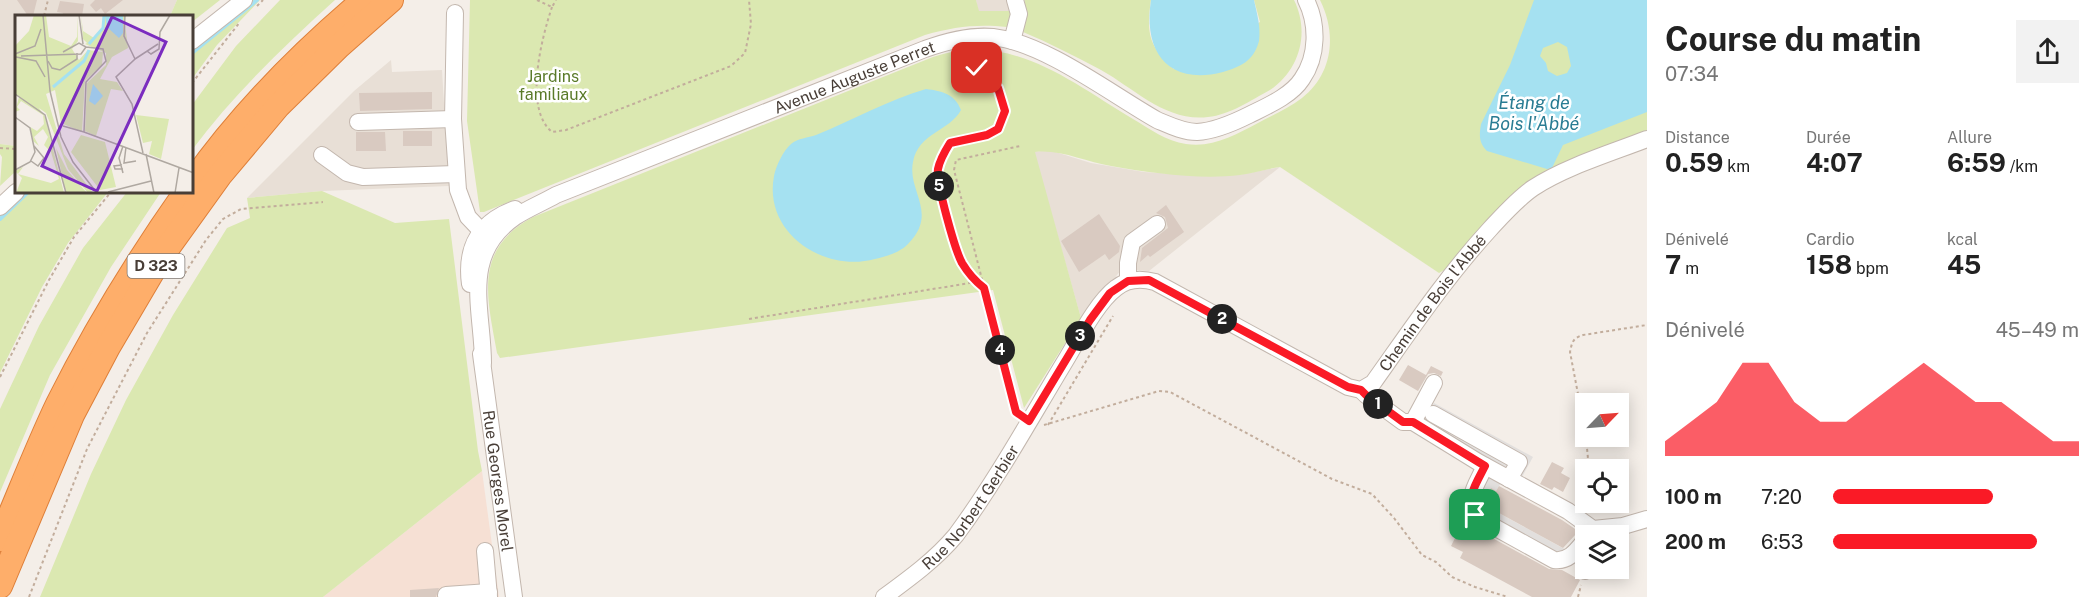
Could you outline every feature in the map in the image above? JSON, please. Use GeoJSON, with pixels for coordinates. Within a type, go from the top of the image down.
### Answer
{"type":"FeatureCollection","features":[{"type":"Feature","properties":{"kind":"highway"},"geometry":{"type":"LineString","coordinates":[[194,181],[260,100],[323,34],[364,0]]}},
{"type":"Feature","properties":{"kind":"highway","name":"D 323"},"geometry":{"type":"LineString","coordinates":[[0,588],[72,415],[108,347],[161,257],[220,175],[278,106],[339,46],[391,0]]}},
{"type":"Feature","properties":{"kind":"highway","name":"D 323"},"geometry":{"type":"LineString","coordinates":[[0,540],[57,406],[89,344],[142,254],[185,194]]}},
{"type":"Feature","properties":{"kind":"street"},"geometry":{"type":"LineString","coordinates":[[1012,41],[1018,14],[1015,0]]}},
{"type":"Feature","properties":{"kind":"street","name":"Avenue Auguste Perret"},"geometry":{"type":"LineString","coordinates":[[486,236],[498,232],[515,217],[556,195],[952,40],[991,37],[1032,47],[1157,120],[1196,132],[1218,128],[1287,94],[1302,79],[1313,51],[1315,34],[1311,10],[1306,0]]}},
{"type":"Feature","properties":{"kind":"street"},"geometry":{"type":"LineString","coordinates":[[194,40],[250,3]]}},
{"type":"Feature","properties":{"kind":"street"},"geometry":{"type":"LineString","coordinates":[[455,13],[453,119],[458,190],[466,215],[486,236]]}},
{"type":"Feature","properties":{"kind":"street"},"geometry":{"type":"LineString","coordinates":[[358,122],[453,119]]}},
{"type":"Feature","properties":{"kind":"street","name":"Chemin de Bois l'Abbé"},"geometry":{"type":"LineString","coordinates":[[1361,390],[1373,383],[1435,295],[1477,244],[1503,215],[1532,189],[1551,178],[1647,139]]}},
{"type":"Feature","properties":{"kind":"street"},"geometry":{"type":"LineString","coordinates":[[322,155],[347,173],[363,177],[456,174]]}},
{"type":"Feature","properties":{"kind":"street"},"geometry":{"type":"LineString","coordinates":[[0,207],[15,193]]}},
{"type":"Feature","properties":{"kind":"street"},"geometry":{"type":"LineString","coordinates":[[1157,224],[1132,242],[1128,263],[1128,281],[1155,282],[1348,387],[1361,390],[1403,422],[1413,422],[1485,466],[1568,511],[1581,525]]}},
{"type":"Feature","properties":{"kind":"street","name":"Rue Georges Morel"},"geometry":{"type":"LineString","coordinates":[[486,236],[477,285],[483,363],[514,597]]}},
{"type":"Feature","properties":{"kind":"street","name":"Rue Norbert Gerbier"},"geometry":{"type":"LineString","coordinates":[[884,597],[914,575],[956,535],[1090,320],[1110,293],[1128,281]]}},
{"type":"Feature","properties":{"kind":"street"},"geometry":{"type":"LineString","coordinates":[[1413,422],[1434,383]]}},
{"type":"Feature","properties":{"kind":"street"},"geometry":{"type":"LineString","coordinates":[[1433,414],[1519,462],[1509,479]]}},
{"type":"Feature","properties":{"kind":"street"},"geometry":{"type":"LineString","coordinates":[[1485,466],[1471,495],[1471,507],[1478,518],[1554,560],[1567,558],[1575,553]]}},
{"type":"Feature","properties":{"kind":"street"},"geometry":{"type":"LineString","coordinates":[[1626,525],[1647,519]]}},
{"type":"Feature","properties":{"kind":"street"},"geometry":{"type":"LineString","coordinates":[[446,596],[489,595],[485,551]]}},
{"type":"Feature","properties":{"kind":"path"},"geometry":{"type":"LineString","coordinates":[[44,15],[48,0]]}},
{"type":"Feature","properties":{"kind":"path"},"geometry":{"type":"LineString","coordinates":[[250,3],[263,0]]}},
{"type":"Feature","properties":{"kind":"path"},"geometry":{"type":"LineString","coordinates":[[537,0],[552,7]]}},
{"type":"Feature","properties":{"kind":"path"},"geometry":{"type":"LineString","coordinates":[[556,0],[541,40],[537,63],[538,105],[544,126],[552,132],[566,130],[731,66],[745,53],[751,24],[749,0]]}},
{"type":"Feature","properties":{"kind":"path"},"geometry":{"type":"LineString","coordinates":[[194,80],[242,19]]}},
{"type":"Feature","properties":{"kind":"path"},"geometry":{"type":"LineString","coordinates":[[977,68],[998,88],[1005,111],[998,129],[987,135],[950,143],[938,169],[939,190],[961,261],[976,282],[984,288]]}},
{"type":"Feature","properties":{"kind":"path"},"geometry":{"type":"LineString","coordinates":[[1020,146],[956,160],[954,170],[1016,412],[1039,426],[1048,425],[1159,392],[1170,392],[1332,479],[1372,494],[1394,518],[1422,555],[1436,562],[1452,577],[1508,597]]}},
{"type":"Feature","properties":{"kind":"path"},"geometry":{"type":"LineString","coordinates":[[0,148],[15,149]]}},
{"type":"Feature","properties":{"kind":"path"},"geometry":{"type":"LineString","coordinates":[[0,377],[49,280],[74,237],[109,194]]}},
{"type":"Feature","properties":{"kind":"path"},"geometry":{"type":"LineString","coordinates":[[29,597],[87,449],[147,333],[206,240],[223,219],[242,209],[323,202]]}},
{"type":"Feature","properties":{"kind":"path"},"geometry":{"type":"LineString","coordinates":[[750,319],[976,282]]}},
{"type":"Feature","properties":{"kind":"path"},"geometry":{"type":"LineString","coordinates":[[1048,425],[1113,316]]}},
{"type":"Feature","properties":{"kind":"path"},"geometry":{"type":"LineString","coordinates":[[1578,393],[1570,352],[1575,338],[1647,325]]}},
{"type":"Feature","properties":{"kind":"shaded area"},"geometry":{"type":"Polygon","coordinates":[[[0,0],[177,0],[170,15],[15,15],[15,146],[0,144],[0,0]]]}},
{"type":"Feature","properties":{"kind":"shaded area"},"geometry":{"type":"Polygon","coordinates":[[[976,0],[1024,0],[1024,11],[978,11],[976,0]]]}},
{"type":"Feature","properties":{"kind":"shaded area"},"geometry":{"type":"Polygon","coordinates":[[[391,60],[392,72],[442,70],[449,186],[322,191],[247,198],[354,91],[391,60]]]}},
{"type":"Feature","properties":{"kind":"shaded area"},"geometry":{"type":"Polygon","coordinates":[[[1049,150],[1091,163],[1144,172],[1238,175],[1280,167],[1149,271],[1122,269],[1081,318],[1034,152],[1049,150]]]}},
{"type":"Feature","properties":{"kind":"shaded area"},"geometry":{"type":"Polygon","coordinates":[[[1434,403],[1533,457],[1522,477],[1423,423],[1434,403]]]}},
{"type":"Feature","properties":{"kind":"shaded area"},"geometry":{"type":"Polygon","coordinates":[[[1477,470],[1501,483],[1496,491],[1491,489],[1486,497],[1491,501],[1488,507],[1568,551],[1558,568],[1456,512],[1477,470]]]}},
{"type":"Feature","properties":{"kind":"shaded area"},"geometry":{"type":"Polygon","coordinates":[[[482,471],[499,597],[323,597],[328,593],[482,471]]]}},
{"type":"Feature","properties":{"kind":"green space"},"geometry":{"type":"Polygon","coordinates":[[[177,0],[220,0],[194,20],[194,15],[170,15],[177,0]]]}},
{"type":"Feature","properties":{"kind":"green space"},"geometry":{"type":"Polygon","coordinates":[[[252,0],[260,0],[217,45],[194,76],[194,45],[252,0]]]}},
{"type":"Feature","properties":{"kind":"green space"},"geometry":{"type":"Polygon","coordinates":[[[280,0],[335,0],[260,72],[224,110],[194,148],[194,102],[236,46],[280,0]]]}},
{"type":"Feature","properties":{"kind":"green space","name":"Jardins familiaux"},"geometry":{"type":"Polygon","coordinates":[[[470,0],[976,0],[979,11],[1017,11],[1007,27],[965,27],[925,35],[480,212],[467,121],[470,0]]]}},
{"type":"Feature","properties":{"kind":"green space"},"geometry":{"type":"Polygon","coordinates":[[[1024,0],[1151,0],[1149,31],[1151,39],[1159,54],[1174,69],[1260,22],[1254,0],[1294,0],[1301,25],[1299,50],[1289,72],[1270,90],[1216,116],[1193,117],[1165,109],[1101,70],[1023,32],[1024,0]]]}},
{"type":"Feature","properties":{"kind":"green space"},"geometry":{"type":"Polygon","coordinates":[[[1320,0],[1647,0],[1647,134],[1503,207],[1468,241],[1448,268],[1439,273],[1280,167],[1240,175],[1192,176],[1142,171],[1054,152],[1035,152],[1081,318],[1024,408],[993,290],[500,358],[497,353],[488,294],[493,259],[501,244],[514,230],[533,217],[933,57],[961,51],[988,50],[1014,55],[1038,64],[1086,90],[1152,131],[1179,142],[1196,145],[1224,140],[1302,98],[1320,77],[1326,65],[1330,40],[1329,26],[1320,0]]]}},
{"type":"Feature","properties":{"kind":"green space"},"geometry":{"type":"Polygon","coordinates":[[[0,144],[15,146],[15,172],[0,186],[2,157],[0,144]]]}},
{"type":"Feature","properties":{"kind":"green space"},"geometry":{"type":"Polygon","coordinates":[[[322,191],[395,223],[449,219],[482,471],[323,597],[40,597],[91,474],[126,400],[173,315],[227,228],[250,218],[247,198],[322,191]]]}},
{"type":"Feature","properties":{"kind":"green space"},"geometry":{"type":"Polygon","coordinates":[[[21,194],[106,194],[68,243],[42,287],[0,373],[0,214],[21,194]]]}},
{"type":"Feature","properties":{"kind":"green space"},"geometry":{"type":"Polygon","coordinates":[[[125,194],[160,194],[111,267],[50,375],[0,492],[0,409],[39,326],[83,248],[125,194]]]}},
{"type":"Feature","properties":{"kind":"water"},"geometry":{"type":"Polygon","coordinates":[[[1151,0],[1254,0],[1259,31],[1257,48],[1246,62],[1223,72],[1204,75],[1187,74],[1174,69],[1163,61],[1151,35],[1151,0]]]}},
{"type":"Feature","properties":{"kind":"water","name":"Étang de Bois l'Abbé"},"geometry":{"type":"Polygon","coordinates":[[[1534,0],[1647,0],[1647,112],[1563,145],[1552,168],[1547,169],[1487,151],[1481,142],[1481,124],[1510,65],[1534,0]],[[1558,42],[1543,48],[1540,56],[1546,63],[1548,71],[1557,76],[1567,73],[1571,66],[1567,47],[1558,42]]]}},
{"type":"Feature","properties":{"kind":"water"},"geometry":{"type":"Polygon","coordinates":[[[926,89],[952,97],[961,110],[950,123],[927,138],[916,152],[912,173],[922,212],[917,233],[901,250],[875,259],[856,262],[836,260],[818,254],[801,244],[788,231],[778,215],[773,197],[775,172],[788,147],[797,140],[816,135],[884,104],[926,89]]]}},
{"type":"Feature","properties":{"kind":"building"},"geometry":{"type":"Polygon","coordinates":[[[17,0],[37,0],[33,15],[27,15],[17,0]]]}},
{"type":"Feature","properties":{"kind":"building"},"geometry":{"type":"Polygon","coordinates":[[[95,0],[123,0],[105,14],[101,8],[96,12],[90,5],[95,0]]]}},
{"type":"Feature","properties":{"kind":"building"},"geometry":{"type":"Polygon","coordinates":[[[60,1],[84,4],[82,15],[62,15],[63,13],[57,12],[60,1]]]}},
{"type":"Feature","properties":{"kind":"building"},"geometry":{"type":"Polygon","coordinates":[[[432,92],[432,109],[360,111],[359,93],[432,92]]]}},
{"type":"Feature","properties":{"kind":"building"},"geometry":{"type":"Polygon","coordinates":[[[403,131],[432,131],[432,146],[403,146],[403,131]]]}},
{"type":"Feature","properties":{"kind":"building"},"geometry":{"type":"Polygon","coordinates":[[[356,132],[385,132],[386,151],[356,151],[356,132]]]}},
{"type":"Feature","properties":{"kind":"building"},"geometry":{"type":"Polygon","coordinates":[[[1166,205],[1184,232],[1140,262],[1142,248],[1168,228],[1165,217],[1156,213],[1166,205]]]}},
{"type":"Feature","properties":{"kind":"building"},"geometry":{"type":"Polygon","coordinates":[[[1099,214],[1120,246],[1119,252],[1109,260],[1105,254],[1079,272],[1061,241],[1099,214]]]}},
{"type":"Feature","properties":{"kind":"building"},"geometry":{"type":"Polygon","coordinates":[[[1408,365],[1426,375],[1431,366],[1443,372],[1441,376],[1434,373],[1428,374],[1418,391],[1399,380],[1408,365]]]}},
{"type":"Feature","properties":{"kind":"building"},"geometry":{"type":"Polygon","coordinates":[[[1552,462],[1564,468],[1561,473],[1570,478],[1563,492],[1540,484],[1552,462]]]}},
{"type":"Feature","properties":{"kind":"building"},"geometry":{"type":"Polygon","coordinates":[[[1499,486],[1562,520],[1575,529],[1575,535],[1563,548],[1488,507],[1491,501],[1486,498],[1491,488],[1496,491],[1499,486]]]}},
{"type":"Feature","properties":{"kind":"building"},"geometry":{"type":"Polygon","coordinates":[[[1476,529],[1549,569],[1562,570],[1580,580],[1571,597],[1532,597],[1460,558],[1463,552],[1451,546],[1458,532],[1470,539],[1476,529]]]}},
{"type":"Feature","properties":{"kind":"building"},"geometry":{"type":"Polygon","coordinates":[[[439,588],[436,597],[410,597],[410,590],[439,588]]]}},
{"type":"Feature","properties":{"kind":"waterway"},"geometry":{"type":"LineString","coordinates":[[194,51],[257,0]]}},
{"type":"Feature","properties":{"kind":"waterway"},"geometry":{"type":"LineString","coordinates":[[0,219],[26,194]]}},
{"type":"Feature","properties":{"kind":"route"},"geometry":{"type":"LineString","coordinates":[[977,68],[998,88],[1005,111],[998,129],[987,135],[950,143],[938,169],[939,190],[961,261],[970,275],[984,288],[1016,412],[1029,421],[1090,320],[1115,288],[1128,281],[1149,280],[1348,387],[1361,390],[1403,422],[1413,422],[1485,466],[1471,495],[1471,507],[1475,515]]}}]}
